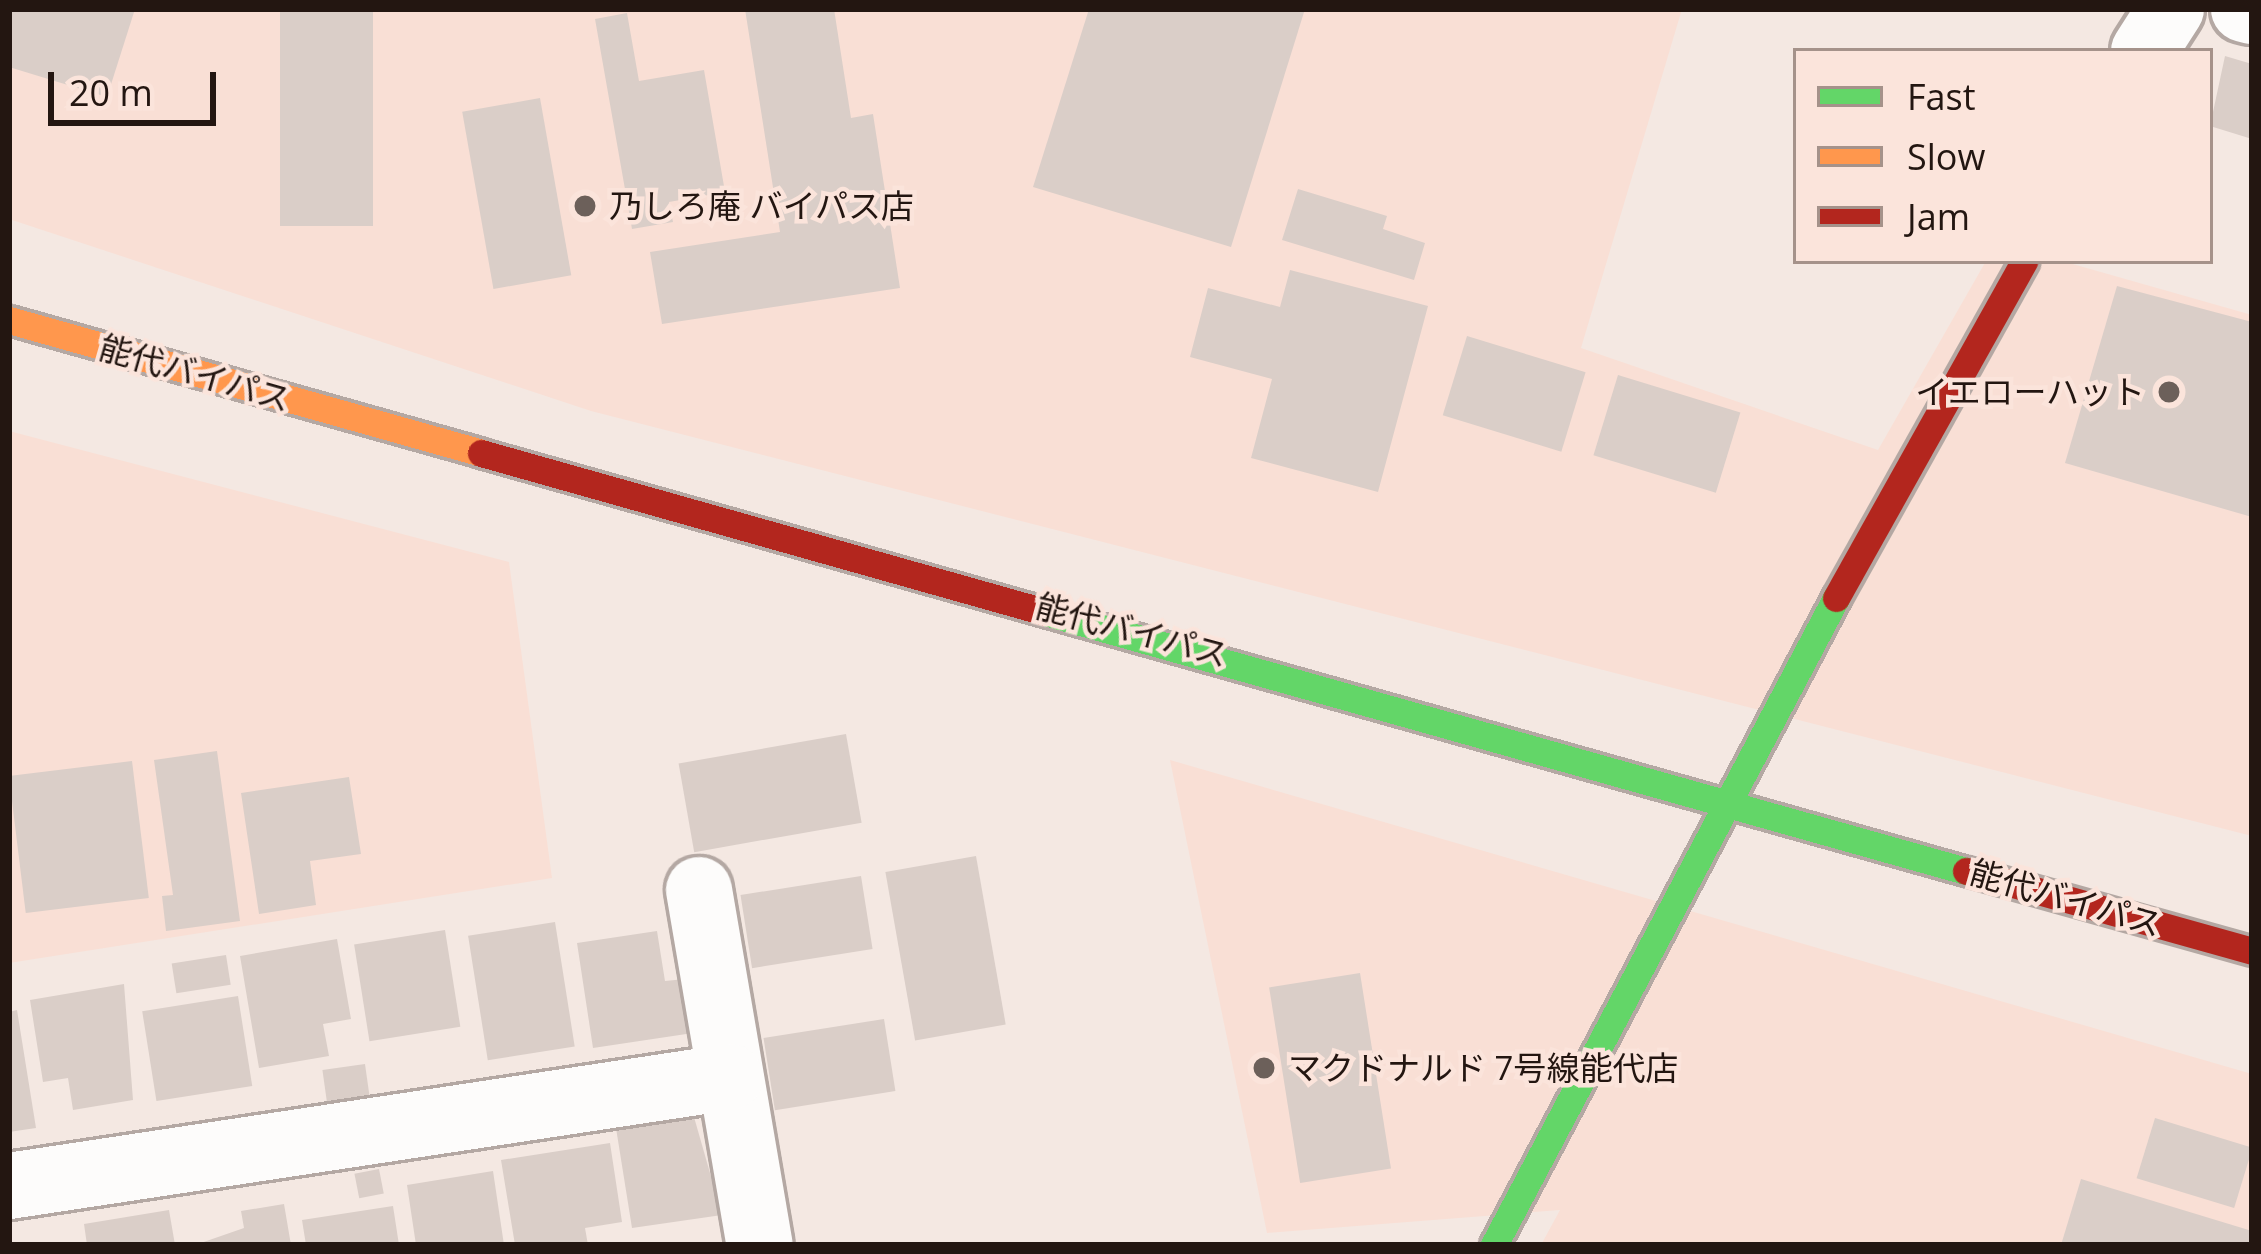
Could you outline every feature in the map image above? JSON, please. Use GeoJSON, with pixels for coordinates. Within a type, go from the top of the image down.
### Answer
{"type":"FeatureCollection","features":[{"type":"Feature","properties":{"kind":"main road"},"geometry":{"type":"LineString","coordinates":[[1494,1245],[1722,801],[2022,264]]}},
{"type":"Feature","properties":{"kind":"main road","name":"能代バイパス"},"geometry":{"type":"LineString","coordinates":[[9,320],[2252,951]]}},
{"type":"Feature","properties":{"kind":"street"},"geometry":{"type":"LineString","coordinates":[[2146,48],[2170,9]]}},
{"type":"Feature","properties":{"kind":"street"},"geometry":{"type":"LineString","coordinates":[[699,890],[760,1245]]}},
{"type":"Feature","properties":{"kind":"street"},"geometry":{"type":"LineString","coordinates":[[9,1186],[730,1077]]}},
{"type":"Feature","properties":{"kind":"shaded area"},"geometry":{"type":"Polygon","coordinates":[[[9,9],[1682,9],[1581,348],[1878,450],[1984,264],[2073,264],[2252,315],[2252,836],[591,411],[9,219],[9,9]]]}},
{"type":"Feature","properties":{"kind":"shaded area"},"geometry":{"type":"Polygon","coordinates":[[[9,431],[509,562],[552,878],[9,963],[9,431]]]}},
{"type":"Feature","properties":{"kind":"shaded area"},"geometry":{"type":"Polygon","coordinates":[[[1170,760],[2252,1074],[2252,1245],[1541,1245],[1560,1210],[1267,1233],[1170,760]]]}},
{"type":"Feature","properties":{"kind":"building"},"geometry":{"type":"Polygon","coordinates":[[[9,9],[135,9],[107,97],[9,67],[9,9]]]}},
{"type":"Feature","properties":{"kind":"building"},"geometry":{"type":"Polygon","coordinates":[[[280,9],[373,9],[373,226],[280,226],[280,9]]]}},
{"type":"Feature","properties":{"kind":"building"},"geometry":{"type":"Polygon","coordinates":[[[745,9],[834,9],[851,118],[873,114],[900,288],[662,324],[650,252],[780,232],[745,9]]]}},
{"type":"Feature","properties":{"kind":"building"},"geometry":{"type":"Polygon","coordinates":[[[1089,9],[1305,9],[1231,247],[1033,187],[1089,9]]]}},
{"type":"Feature","properties":{"kind":"building"},"geometry":{"type":"Polygon","coordinates":[[[627,13],[639,81],[704,70],[725,192],[669,202],[673,222],[632,229],[595,19],[627,13]]]}},
{"type":"Feature","properties":{"kind":"building"},"geometry":{"type":"Polygon","coordinates":[[[2225,56],[2252,64],[2252,139],[2213,127],[2225,56]]]}},
{"type":"Feature","properties":{"kind":"building"},"geometry":{"type":"Polygon","coordinates":[[[540,98],[571,275],[493,289],[462,112],[540,98]]]}},
{"type":"Feature","properties":{"kind":"building"},"geometry":{"type":"Polygon","coordinates":[[[1298,189],[1387,216],[1383,229],[1425,243],[1414,280],[1282,240],[1298,189]]]}},
{"type":"Feature","properties":{"kind":"building"},"geometry":{"type":"Polygon","coordinates":[[[1290,270],[1428,306],[1378,492],[1251,458],[1272,379],[1190,357],[1208,288],[1280,307],[1290,270]]]}},
{"type":"Feature","properties":{"kind":"building","name":"イエローハット"},"geometry":{"type":"Polygon","coordinates":[[[2117,286],[2252,322],[2252,517],[2065,463],[2117,286]]]}},
{"type":"Feature","properties":{"kind":"building"},"geometry":{"type":"Polygon","coordinates":[[[1467,336],[1586,372],[1561,452],[1443,415],[1467,336]]]}},
{"type":"Feature","properties":{"kind":"building"},"geometry":{"type":"Polygon","coordinates":[[[1618,375],[1740,412],[1716,493],[1593,455],[1618,375]]]}},
{"type":"Feature","properties":{"kind":"building"},"geometry":{"type":"Polygon","coordinates":[[[846,734],[862,823],[694,852],[679,764],[846,734]]]}},
{"type":"Feature","properties":{"kind":"building"},"geometry":{"type":"Polygon","coordinates":[[[217,751],[240,921],[166,931],[162,896],[173,895],[154,760],[217,751]]]}},
{"type":"Feature","properties":{"kind":"building"},"geometry":{"type":"Polygon","coordinates":[[[132,761],[149,898],[26,913],[9,776],[132,761]]]}},
{"type":"Feature","properties":{"kind":"building"},"geometry":{"type":"Polygon","coordinates":[[[349,777],[361,854],[310,861],[316,905],[259,914],[241,793],[349,777]]]}},
{"type":"Feature","properties":{"kind":"building"},"geometry":{"type":"Polygon","coordinates":[[[976,856],[1006,1024],[915,1040],[885,872],[976,856]]]}},
{"type":"Feature","properties":{"kind":"building"},"geometry":{"type":"Polygon","coordinates":[[[861,876],[873,949],[752,968],[741,895],[861,876]]]}},
{"type":"Feature","properties":{"kind":"building"},"geometry":{"type":"Polygon","coordinates":[[[555,922],[575,1046],[488,1060],[468,936],[555,922]]]}},
{"type":"Feature","properties":{"kind":"building"},"geometry":{"type":"Polygon","coordinates":[[[445,930],[460,1027],[369,1041],[354,944],[445,930]]]}},
{"type":"Feature","properties":{"kind":"building"},"geometry":{"type":"Polygon","coordinates":[[[657,931],[665,981],[685,979],[693,1033],[593,1048],[577,943],[657,931]]]}},
{"type":"Feature","properties":{"kind":"building"},"geometry":{"type":"Polygon","coordinates":[[[337,939],[351,1019],[323,1024],[329,1056],[259,1068],[240,956],[337,939]]]}},
{"type":"Feature","properties":{"kind":"building"},"geometry":{"type":"Polygon","coordinates":[[[226,955],[231,985],[176,993],[172,964],[226,955]]]}},
{"type":"Feature","properties":{"kind":"building"},"geometry":{"type":"Polygon","coordinates":[[[1360,973],[1391,1169],[1300,1183],[1269,987],[1360,973]]]}},
{"type":"Feature","properties":{"kind":"building"},"geometry":{"type":"Polygon","coordinates":[[[124,984],[133,1100],[73,1110],[68,1078],[43,1082],[30,1000],[124,984]]]}},
{"type":"Feature","properties":{"kind":"building"},"geometry":{"type":"Polygon","coordinates":[[[238,996],[252,1086],[156,1101],[142,1011],[238,996]]]}},
{"type":"Feature","properties":{"kind":"building"},"geometry":{"type":"Polygon","coordinates":[[[17,1010],[36,1128],[9,1132],[9,1012],[17,1010]]]}},
{"type":"Feature","properties":{"kind":"building"},"geometry":{"type":"Polygon","coordinates":[[[884,1019],[895,1091],[775,1110],[764,1038],[884,1019]]]}},
{"type":"Feature","properties":{"kind":"building"},"geometry":{"type":"Polygon","coordinates":[[[365,1064],[372,1114],[329,1119],[322,1070],[365,1064]]]}},
{"type":"Feature","properties":{"kind":"building"},"geometry":{"type":"Polygon","coordinates":[[[694,1117],[722,1215],[632,1228],[616,1128],[694,1117]]]}},
{"type":"Feature","properties":{"kind":"building"},"geometry":{"type":"Polygon","coordinates":[[[2155,1118],[2252,1148],[2234,1208],[2137,1178],[2155,1118]]]}},
{"type":"Feature","properties":{"kind":"building"},"geometry":{"type":"Polygon","coordinates":[[[610,1143],[622,1222],[585,1228],[588,1245],[515,1245],[501,1160],[610,1143]]]}},
{"type":"Feature","properties":{"kind":"building"},"geometry":{"type":"Polygon","coordinates":[[[379,1169],[384,1194],[359,1198],[354,1174],[379,1169]]]}},
{"type":"Feature","properties":{"kind":"building"},"geometry":{"type":"Polygon","coordinates":[[[493,1171],[504,1245],[416,1245],[407,1185],[493,1171]]]}},
{"type":"Feature","properties":{"kind":"building"},"geometry":{"type":"Polygon","coordinates":[[[2081,1179],[2252,1231],[2252,1245],[2061,1245],[2081,1179]]]}},
{"type":"Feature","properties":{"kind":"building"},"geometry":{"type":"Polygon","coordinates":[[[284,1204],[291,1245],[195,1245],[244,1228],[241,1211],[284,1204]]]}},
{"type":"Feature","properties":{"kind":"building"},"geometry":{"type":"Polygon","coordinates":[[[393,1206],[399,1245],[306,1245],[302,1220],[393,1206]]]}},
{"type":"Feature","properties":{"kind":"building"},"geometry":{"type":"Polygon","coordinates":[[[169,1210],[175,1245],[87,1245],[84,1224],[169,1210]]]}},
{"type":"Feature","properties":{"kind":"traffic: fast"},"geometry":{"type":"LineString","coordinates":[[1494,1245],[1836,598]]}},
{"type":"Feature","properties":{"kind":"traffic: fast"},"geometry":{"type":"LineString","coordinates":[[1045,612],[1966,871]]}},
{"type":"Feature","properties":{"kind":"traffic: slow"},"geometry":{"type":"LineString","coordinates":[[9,320],[481,453]]}},
{"type":"Feature","properties":{"kind":"traffic: jam"},"geometry":{"type":"LineString","coordinates":[[1836,598],[2022,264]]}},
{"type":"Feature","properties":{"kind":"traffic: jam"},"geometry":{"type":"LineString","coordinates":[[481,453],[1045,612]]}},
{"type":"Feature","properties":{"kind":"traffic: jam"},"geometry":{"type":"LineString","coordinates":[[1966,871],[2252,951]]}},
{"type":"Feature","properties":{"kind":"place","name":"乃しろ庵 バイパス店"},"geometry":{"type":"Point","coordinates":[585,206]}},
{"type":"Feature","properties":{"kind":"place","name":"イエローハット"},"geometry":{"type":"Point","coordinates":[2169,392]}},
{"type":"Feature","properties":{"kind":"place","name":"マクドナルド 7号線能代店"},"geometry":{"type":"Point","coordinates":[1264,1068]}}]}
